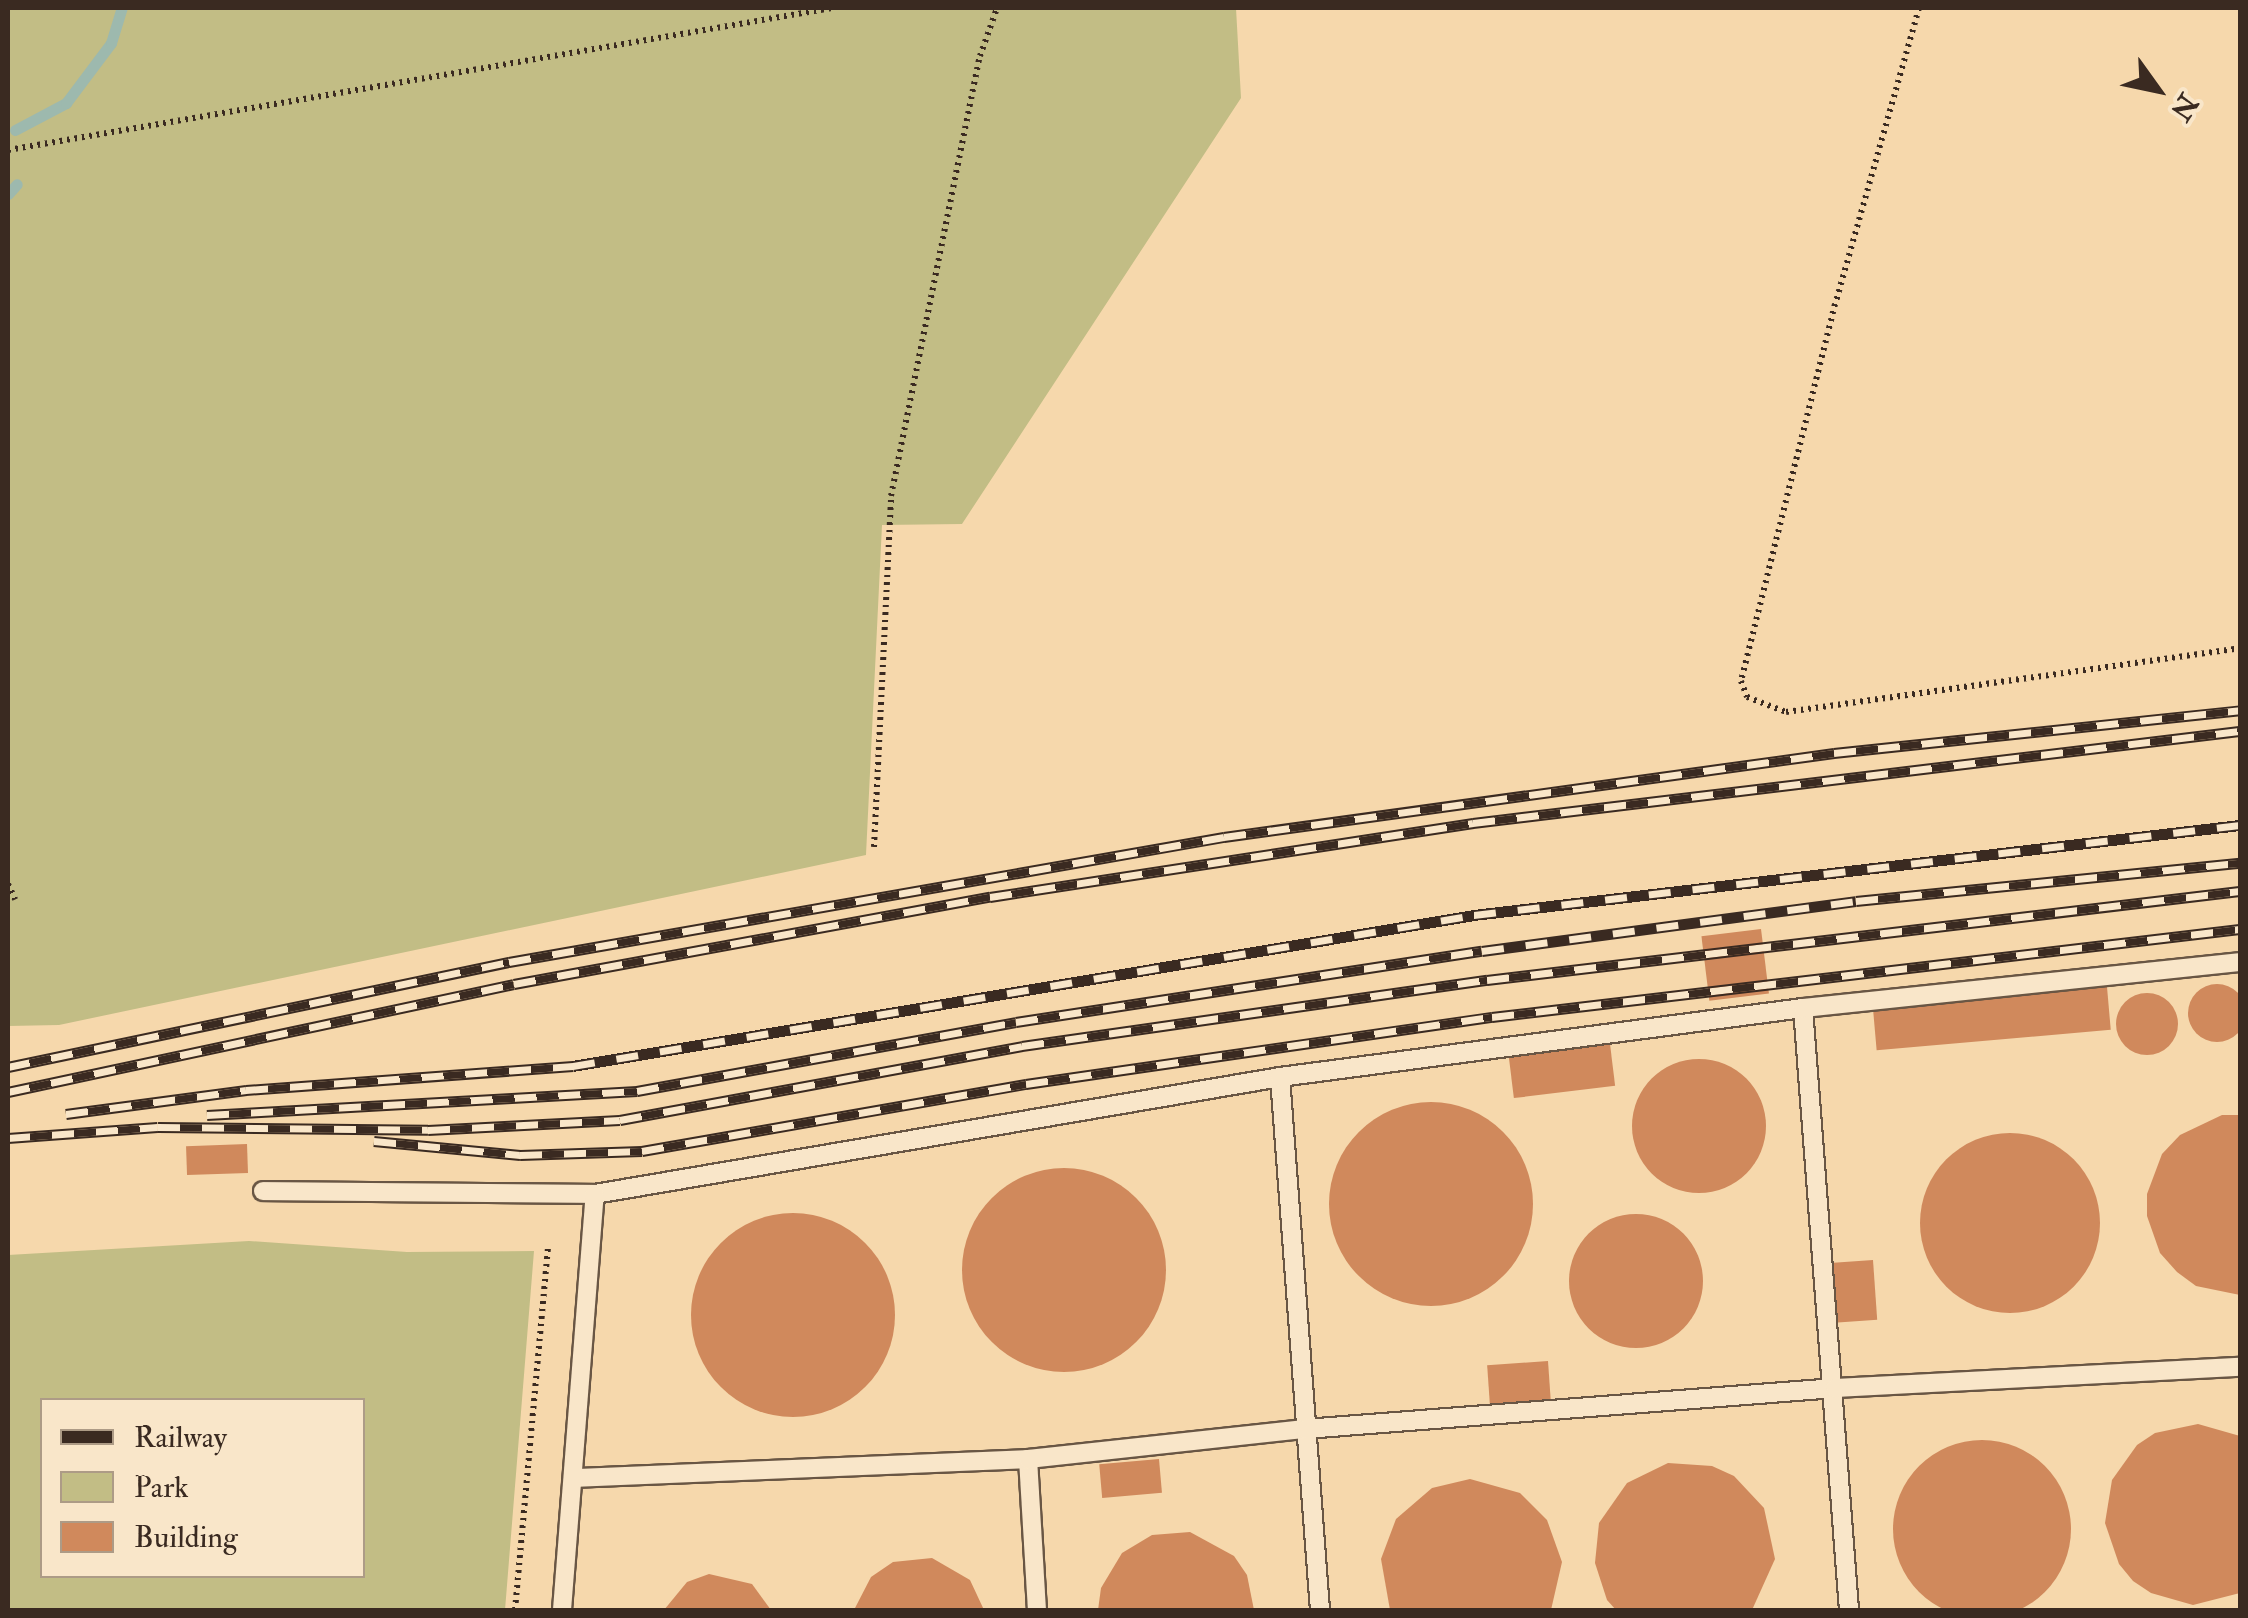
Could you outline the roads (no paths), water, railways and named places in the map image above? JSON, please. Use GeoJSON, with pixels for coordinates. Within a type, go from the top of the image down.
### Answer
{"type":"FeatureCollection","features":[{"type":"Feature","properties":{"kind":"lane"},"geometry":{"type":"LineString","coordinates":[[263,1190],[596,1194],[1280,1076],[1803,1008],[2240,962]]}},
{"type":"Feature","properties":{"kind":"lane"},"geometry":{"type":"LineString","coordinates":[[1803,1008],[1849,1610]]}},
{"type":"Feature","properties":{"kind":"lane"},"geometry":{"type":"LineString","coordinates":[[1280,1076],[1320,1610]]}},
{"type":"Feature","properties":{"kind":"lane"},"geometry":{"type":"LineString","coordinates":[[562,1610],[596,1194]]}},
{"type":"Feature","properties":{"kind":"lane"},"geometry":{"type":"LineString","coordinates":[[575,1478],[1028,1459],[1306,1429],[1835,1388],[2240,1367]]}},
{"type":"Feature","properties":{"kind":"lane"},"geometry":{"type":"LineString","coordinates":[[1028,1459],[1037,1610]]}},
{"type":"Feature","properties":{"kind":"waterway"},"geometry":{"type":"LineString","coordinates":[[15,130],[66,103],[111,43],[122,8]]}},
{"type":"Feature","properties":{"kind":"waterway"},"geometry":{"type":"LineString","coordinates":[[8,194],[17,184]]}},
{"type":"Feature","properties":{"kind":"railway"},"geometry":{"type":"LineString","coordinates":[[8,1067],[509,962],[1224,837],[1834,753],[2240,710]]}},
{"type":"Feature","properties":{"kind":"railway"},"geometry":{"type":"LineString","coordinates":[[8,1092],[514,984],[990,897],[1473,823],[2240,731]]}},
{"type":"Feature","properties":{"kind":"railway"},"geometry":{"type":"LineString","coordinates":[[66,1114],[246,1090],[573,1066],[1474,915],[2240,825]]}},
{"type":"Feature","properties":{"kind":"railway"},"geometry":{"type":"LineString","coordinates":[[207,1115],[637,1091],[1016,1022],[1482,951],[1856,901],[2240,863]]}},
{"type":"Feature","properties":{"kind":"railway"},"geometry":{"type":"LineString","coordinates":[[8,1138],[158,1127],[428,1130],[620,1120],[1022,1046],[1487,980],[2240,891]]}},
{"type":"Feature","properties":{"kind":"railway"},"geometry":{"type":"LineString","coordinates":[[374,1141],[520,1155],[642,1151],[1026,1084],[1492,1017],[2240,929]]}}]}
